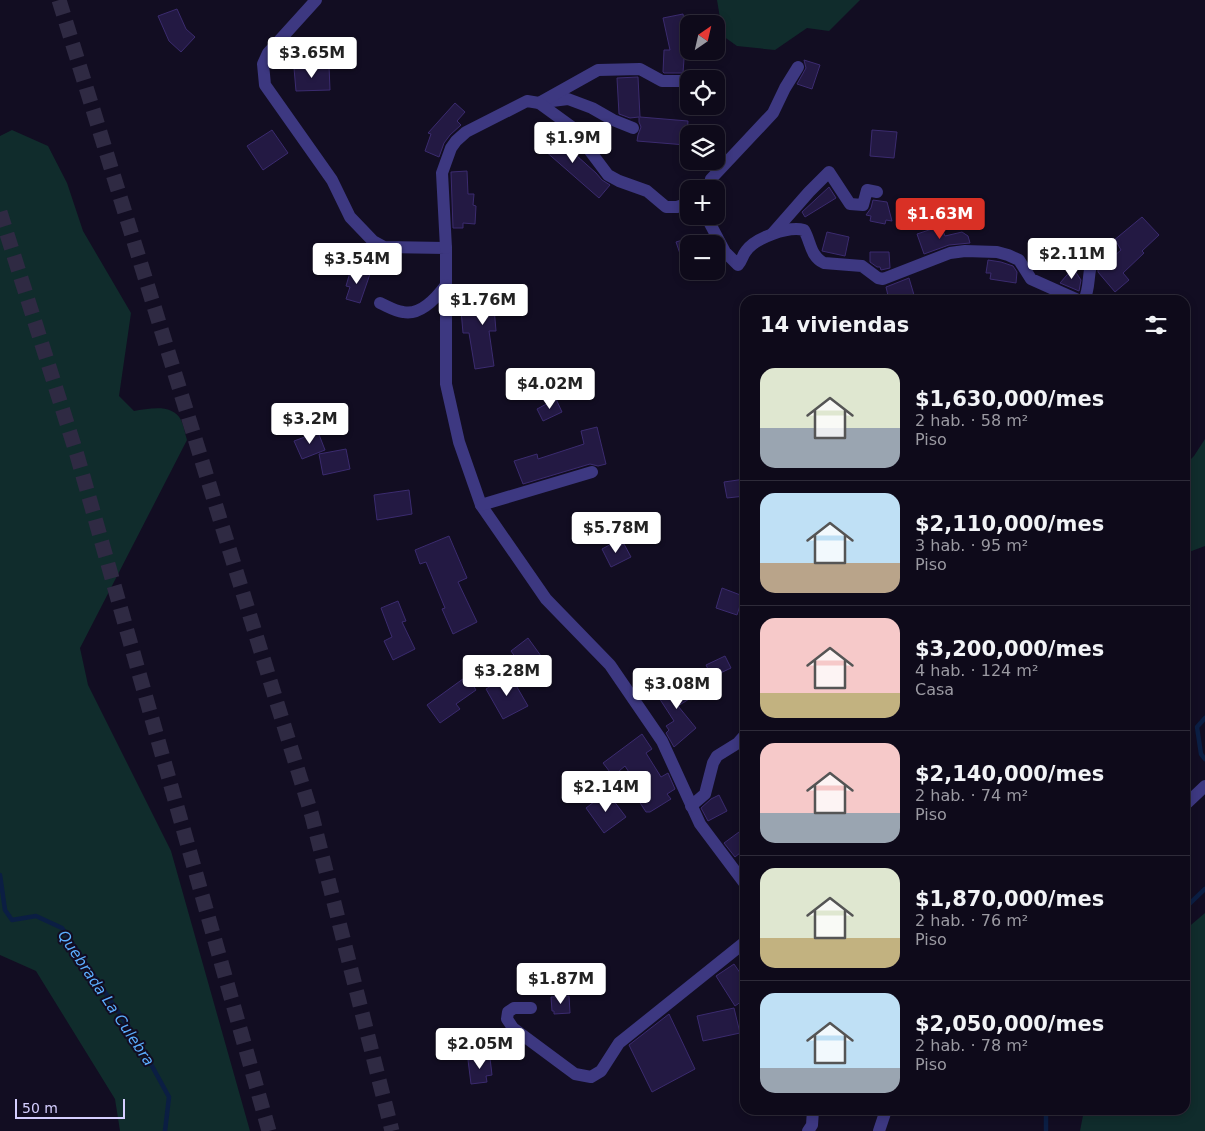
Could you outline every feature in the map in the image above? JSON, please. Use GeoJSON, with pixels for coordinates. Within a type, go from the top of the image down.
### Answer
{"type":"FeatureCollection","features":[{"type":"Feature","properties":{"kind":"street"},"geometry":{"type":"LineString","coordinates":[[316,0],[268,53],[263,64],[265,85],[332,180],[350,217],[373,240],[384,247],[446,248]]}},
{"type":"Feature","properties":{"kind":"street"},"geometry":{"type":"LineString","coordinates":[[711,180],[773,113],[798,67]]}},
{"type":"Feature","properties":{"kind":"street"},"geometry":{"type":"LineString","coordinates":[[539,103],[598,70],[640,69],[662,81],[680,81]]}},
{"type":"Feature","properties":{"kind":"street"},"geometry":{"type":"LineString","coordinates":[[633,128],[613,120],[592,108],[568,99],[539,103],[527,100],[466,132],[456,141],[442,173],[446,248],[446,384],[459,442],[481,505],[546,598],[610,665],[662,741],[700,824],[740,877]]}},
{"type":"Feature","properties":{"kind":"street"},"geometry":{"type":"LineString","coordinates":[[539,103],[572,127],[608,175],[647,191],[666,207],[680,207]]}},
{"type":"Feature","properties":{"kind":"street"},"geometry":{"type":"LineString","coordinates":[[771,235],[829,172],[850,204],[863,205],[867,190],[877,192]]}},
{"type":"Feature","properties":{"kind":"street"},"geometry":{"type":"LineString","coordinates":[[711,225],[725,252],[738,265],[748,248],[758,241],[793,228],[804,230],[810,247],[819,260],[862,266],[878,278],[883,279],[950,253],[965,251],[1008,254],[1019,260],[1032,279],[1067,295]]}},
{"type":"Feature","properties":{"kind":"street"},"geometry":{"type":"LineString","coordinates":[[1086,295],[1089,269],[1095,255],[1103,250],[1111,249]]}},
{"type":"Feature","properties":{"kind":"street"},"geometry":{"type":"LineString","coordinates":[[380,303],[404,313],[415,312],[437,297],[446,284]]}},
{"type":"Feature","properties":{"kind":"street"},"geometry":{"type":"LineString","coordinates":[[481,505],[592,472]]}},
{"type":"Feature","properties":{"kind":"street"},"geometry":{"type":"LineString","coordinates":[[691,806],[705,794],[717,756],[740,741]]}},
{"type":"Feature","properties":{"kind":"street"},"geometry":{"type":"LineString","coordinates":[[1190,800],[1205,786]]}},
{"type":"Feature","properties":{"kind":"street"},"geometry":{"type":"LineString","coordinates":[[531,1008],[514,1008],[508,1012],[507,1019],[513,1028],[575,1074],[591,1077],[601,1071],[619,1043],[740,946]]}},
{"type":"Feature","properties":{"kind":"street"},"geometry":{"type":"LineString","coordinates":[[808,1131],[812,1125],[813,1115]]}},
{"type":"Feature","properties":{"kind":"street"},"geometry":{"type":"LineString","coordinates":[[879,1131],[884,1115]]}},
{"type":"Feature","properties":{"kind":"green space"},"geometry":{"type":"Polygon","coordinates":[[[717,0],[860,0],[829,31],[807,28],[775,50],[737,46],[725,37],[725,15],[720,15],[717,0]]]}},
{"type":"Feature","properties":{"kind":"green space"},"geometry":{"type":"Polygon","coordinates":[[[12,130],[48,146],[67,183],[83,231],[131,313],[119,396],[134,411],[160,408],[172,411],[181,420],[187,440],[80,648],[88,685],[171,851],[250,1131],[120,1131],[115,1099],[36,971],[0,955],[0,136],[12,130]]]}},
{"type":"Feature","properties":{"kind":"green space"},"geometry":{"type":"Polygon","coordinates":[[[1205,439],[1205,546],[1190,552],[1190,460],[1205,439]]]}},
{"type":"Feature","properties":{"kind":"green space"},"geometry":{"type":"Polygon","coordinates":[[[1205,913],[1205,1131],[1080,1131],[1083,1115],[1190,1115],[1190,926],[1205,913]]]}},
{"type":"Feature","properties":{"kind":"building"},"geometry":{"type":"Polygon","coordinates":[[[177,9],[186,29],[195,37],[181,52],[169,41],[158,16],[177,9]]]}},
{"type":"Feature","properties":{"kind":"building"},"geometry":{"type":"Polygon","coordinates":[[[683,14],[680,15],[680,60],[684,60],[683,70],[680,70],[680,73],[663,72],[664,50],[670,50],[663,18],[683,14]]]}},
{"type":"Feature","properties":{"kind":"building"},"geometry":{"type":"Polygon","coordinates":[[[804,60],[820,65],[812,89],[797,84],[806,68],[804,60]]]}},
{"type":"Feature","properties":{"kind":"building"},"geometry":{"type":"Polygon","coordinates":[[[329,66],[330,90],[296,91],[294,68],[329,66]]]}},
{"type":"Feature","properties":{"kind":"building"},"geometry":{"type":"Polygon","coordinates":[[[638,77],[640,117],[688,121],[688,125],[680,125],[680,145],[637,141],[641,127],[639,117],[630,118],[619,114],[617,78],[638,77]]]}},
{"type":"Feature","properties":{"kind":"building"},"geometry":{"type":"Polygon","coordinates":[[[455,103],[465,112],[457,121],[461,125],[444,143],[439,157],[425,151],[431,134],[428,133],[455,103]]]}},
{"type":"Feature","properties":{"kind":"building"},"geometry":{"type":"Polygon","coordinates":[[[272,130],[288,153],[263,170],[247,146],[272,130]]]}},
{"type":"Feature","properties":{"kind":"building"},"geometry":{"type":"Polygon","coordinates":[[[548,130],[602,180],[610,185],[599,198],[536,143],[548,130]]]}},
{"type":"Feature","properties":{"kind":"building"},"geometry":{"type":"Polygon","coordinates":[[[872,130],[897,132],[894,158],[870,156],[872,130]]]}},
{"type":"Feature","properties":{"kind":"building"},"geometry":{"type":"Polygon","coordinates":[[[467,171],[468,194],[474,194],[473,205],[476,206],[475,224],[463,223],[463,228],[453,228],[451,172],[467,171]]]}},
{"type":"Feature","properties":{"kind":"building"},"geometry":{"type":"Polygon","coordinates":[[[829,187],[836,198],[805,217],[802,212],[829,187]]]}},
{"type":"Feature","properties":{"kind":"building"},"geometry":{"type":"Polygon","coordinates":[[[873,200],[887,202],[892,221],[886,220],[885,224],[870,221],[871,216],[866,215],[871,208],[873,200]]]}},
{"type":"Feature","properties":{"kind":"building"},"geometry":{"type":"Polygon","coordinates":[[[1142,217],[1159,235],[1123,273],[1129,280],[1115,292],[1098,270],[1121,250],[1117,243],[1113,241],[1142,217]]]}},
{"type":"Feature","properties":{"kind":"building"},"geometry":{"type":"Polygon","coordinates":[[[941,226],[945,236],[962,232],[968,236],[970,243],[949,245],[924,254],[917,234],[941,226]]]}},
{"type":"Feature","properties":{"kind":"building"},"geometry":{"type":"Polygon","coordinates":[[[827,232],[849,237],[845,256],[822,251],[827,232]]]}},
{"type":"Feature","properties":{"kind":"building"},"geometry":{"type":"Polygon","coordinates":[[[680,241],[680,254],[676,242],[680,241]]]}},
{"type":"Feature","properties":{"kind":"building"},"geometry":{"type":"Polygon","coordinates":[[[870,252],[889,252],[890,268],[881,270],[880,267],[870,262],[870,252]]]}},
{"type":"Feature","properties":{"kind":"building"},"geometry":{"type":"Polygon","coordinates":[[[988,260],[1013,266],[1017,272],[1016,283],[990,279],[991,273],[986,273],[988,260]]]}},
{"type":"Feature","properties":{"kind":"building"},"geometry":{"type":"Polygon","coordinates":[[[1073,268],[1081,280],[1079,291],[1060,283],[1073,268]]]}},
{"type":"Feature","properties":{"kind":"building"},"geometry":{"type":"Polygon","coordinates":[[[351,269],[370,274],[360,303],[346,299],[350,287],[346,286],[351,269]]]}},
{"type":"Feature","properties":{"kind":"building"},"geometry":{"type":"Polygon","coordinates":[[[909,278],[914,295],[888,295],[886,287],[909,278]]]}},
{"type":"Feature","properties":{"kind":"building"},"geometry":{"type":"Polygon","coordinates":[[[505,287],[506,307],[494,307],[496,331],[489,331],[494,366],[475,369],[469,333],[463,333],[461,310],[483,309],[482,289],[505,287]]]}},
{"type":"Feature","properties":{"kind":"building"},"geometry":{"type":"Polygon","coordinates":[[[556,399],[562,412],[543,421],[537,409],[556,399]]]}},
{"type":"Feature","properties":{"kind":"building"},"geometry":{"type":"Polygon","coordinates":[[[597,427],[606,464],[598,466],[590,464],[523,484],[514,461],[537,454],[538,459],[584,444],[581,431],[597,427]]]}},
{"type":"Feature","properties":{"kind":"building"},"geometry":{"type":"Polygon","coordinates":[[[318,432],[325,450],[302,459],[294,441],[318,432]]]}},
{"type":"Feature","properties":{"kind":"building"},"geometry":{"type":"Polygon","coordinates":[[[346,449],[350,469],[323,475],[319,454],[346,449]]]}},
{"type":"Feature","properties":{"kind":"building"},"geometry":{"type":"Polygon","coordinates":[[[740,480],[740,497],[727,498],[724,482],[740,480]]]}},
{"type":"Feature","properties":{"kind":"building"},"geometry":{"type":"Polygon","coordinates":[[[409,490],[412,514],[377,520],[374,495],[409,490]]]}},
{"type":"Feature","properties":{"kind":"building"},"geometry":{"type":"Polygon","coordinates":[[[449,536],[467,578],[458,582],[477,622],[453,634],[442,609],[445,608],[426,562],[420,564],[415,550],[449,536]]]}},
{"type":"Feature","properties":{"kind":"building"},"geometry":{"type":"Polygon","coordinates":[[[615,542],[618,547],[624,544],[631,557],[611,567],[602,549],[615,542]]]}},
{"type":"Feature","properties":{"kind":"building"},"geometry":{"type":"Polygon","coordinates":[[[722,588],[740,595],[740,606],[737,615],[716,608],[722,588]]]}},
{"type":"Feature","properties":{"kind":"building"},"geometry":{"type":"Polygon","coordinates":[[[398,601],[406,621],[402,622],[415,649],[393,660],[384,641],[392,637],[381,608],[398,601]]]}},
{"type":"Feature","properties":{"kind":"building"},"geometry":{"type":"Polygon","coordinates":[[[528,638],[541,656],[524,669],[511,651],[528,638]]]}},
{"type":"Feature","properties":{"kind":"building"},"geometry":{"type":"Polygon","coordinates":[[[725,656],[731,668],[712,677],[706,665],[725,656]]]}},
{"type":"Feature","properties":{"kind":"building"},"geometry":{"type":"Polygon","coordinates":[[[510,675],[528,706],[503,719],[486,689],[510,675]]]}},
{"type":"Feature","properties":{"kind":"building"},"geometry":{"type":"Polygon","coordinates":[[[467,676],[476,690],[456,704],[460,709],[440,723],[427,705],[467,676]]]}},
{"type":"Feature","properties":{"kind":"building"},"geometry":{"type":"Polygon","coordinates":[[[688,679],[697,694],[678,706],[696,728],[674,747],[666,733],[669,730],[666,726],[674,721],[652,687],[658,682],[666,692],[688,679]]]}},
{"type":"Feature","properties":{"kind":"building"},"geometry":{"type":"Polygon","coordinates":[[[642,734],[652,749],[646,753],[661,777],[668,773],[675,789],[667,794],[671,799],[650,812],[646,812],[633,792],[640,789],[625,766],[613,776],[603,763],[642,734]]]}},
{"type":"Feature","properties":{"kind":"building"},"geometry":{"type":"Polygon","coordinates":[[[607,792],[626,817],[604,833],[586,808],[607,792]]]}},
{"type":"Feature","properties":{"kind":"building"},"geometry":{"type":"Polygon","coordinates":[[[719,795],[727,811],[708,821],[701,808],[719,795]]]}},
{"type":"Feature","properties":{"kind":"building"},"geometry":{"type":"Polygon","coordinates":[[[739,832],[740,853],[735,857],[724,843],[739,832]]]}},
{"type":"Feature","properties":{"kind":"building"},"geometry":{"type":"Polygon","coordinates":[[[734,964],[740,973],[740,1002],[735,1006],[716,976],[734,964]]]}},
{"type":"Feature","properties":{"kind":"building"},"geometry":{"type":"Polygon","coordinates":[[[569,996],[570,1013],[554,1014],[551,997],[569,996]]]}},
{"type":"Feature","properties":{"kind":"building"},"geometry":{"type":"Polygon","coordinates":[[[734,1008],[740,1033],[703,1041],[697,1016],[734,1008]]]}},
{"type":"Feature","properties":{"kind":"building"},"geometry":{"type":"Polygon","coordinates":[[[669,1014],[695,1069],[652,1092],[629,1045],[669,1014]]]}},
{"type":"Feature","properties":{"kind":"building"},"geometry":{"type":"Polygon","coordinates":[[[490,1058],[492,1075],[486,1076],[487,1082],[471,1084],[468,1060],[490,1058]]]}},
{"type":"Feature","properties":{"kind":"waterway"},"geometry":{"type":"LineString","coordinates":[[1205,718],[1197,727],[1201,754],[1205,759]]}},
{"type":"Feature","properties":{"kind":"waterway","name":"Quebrada La Culebra"},"geometry":{"type":"LineString","coordinates":[[0,875],[5,910],[12,920],[36,916],[62,928],[141,1046],[169,1097],[165,1131]]}},
{"type":"Feature","properties":{"kind":"waterway"},"geometry":{"type":"LineString","coordinates":[[1190,903],[1205,889]]}},
{"type":"Feature","properties":{"kind":"waterway"},"geometry":{"type":"LineString","coordinates":[[1046,1115],[1046,1131]]}},
{"type":"Feature","properties":{"kind":"tunnel"},"geometry":{"type":"LineString","coordinates":[[59,0],[312,816],[392,1131]]}},
{"type":"Feature","properties":{"kind":"tunnel"},"geometry":{"type":"LineString","coordinates":[[0,212],[77,455],[269,1131]]}}]}
